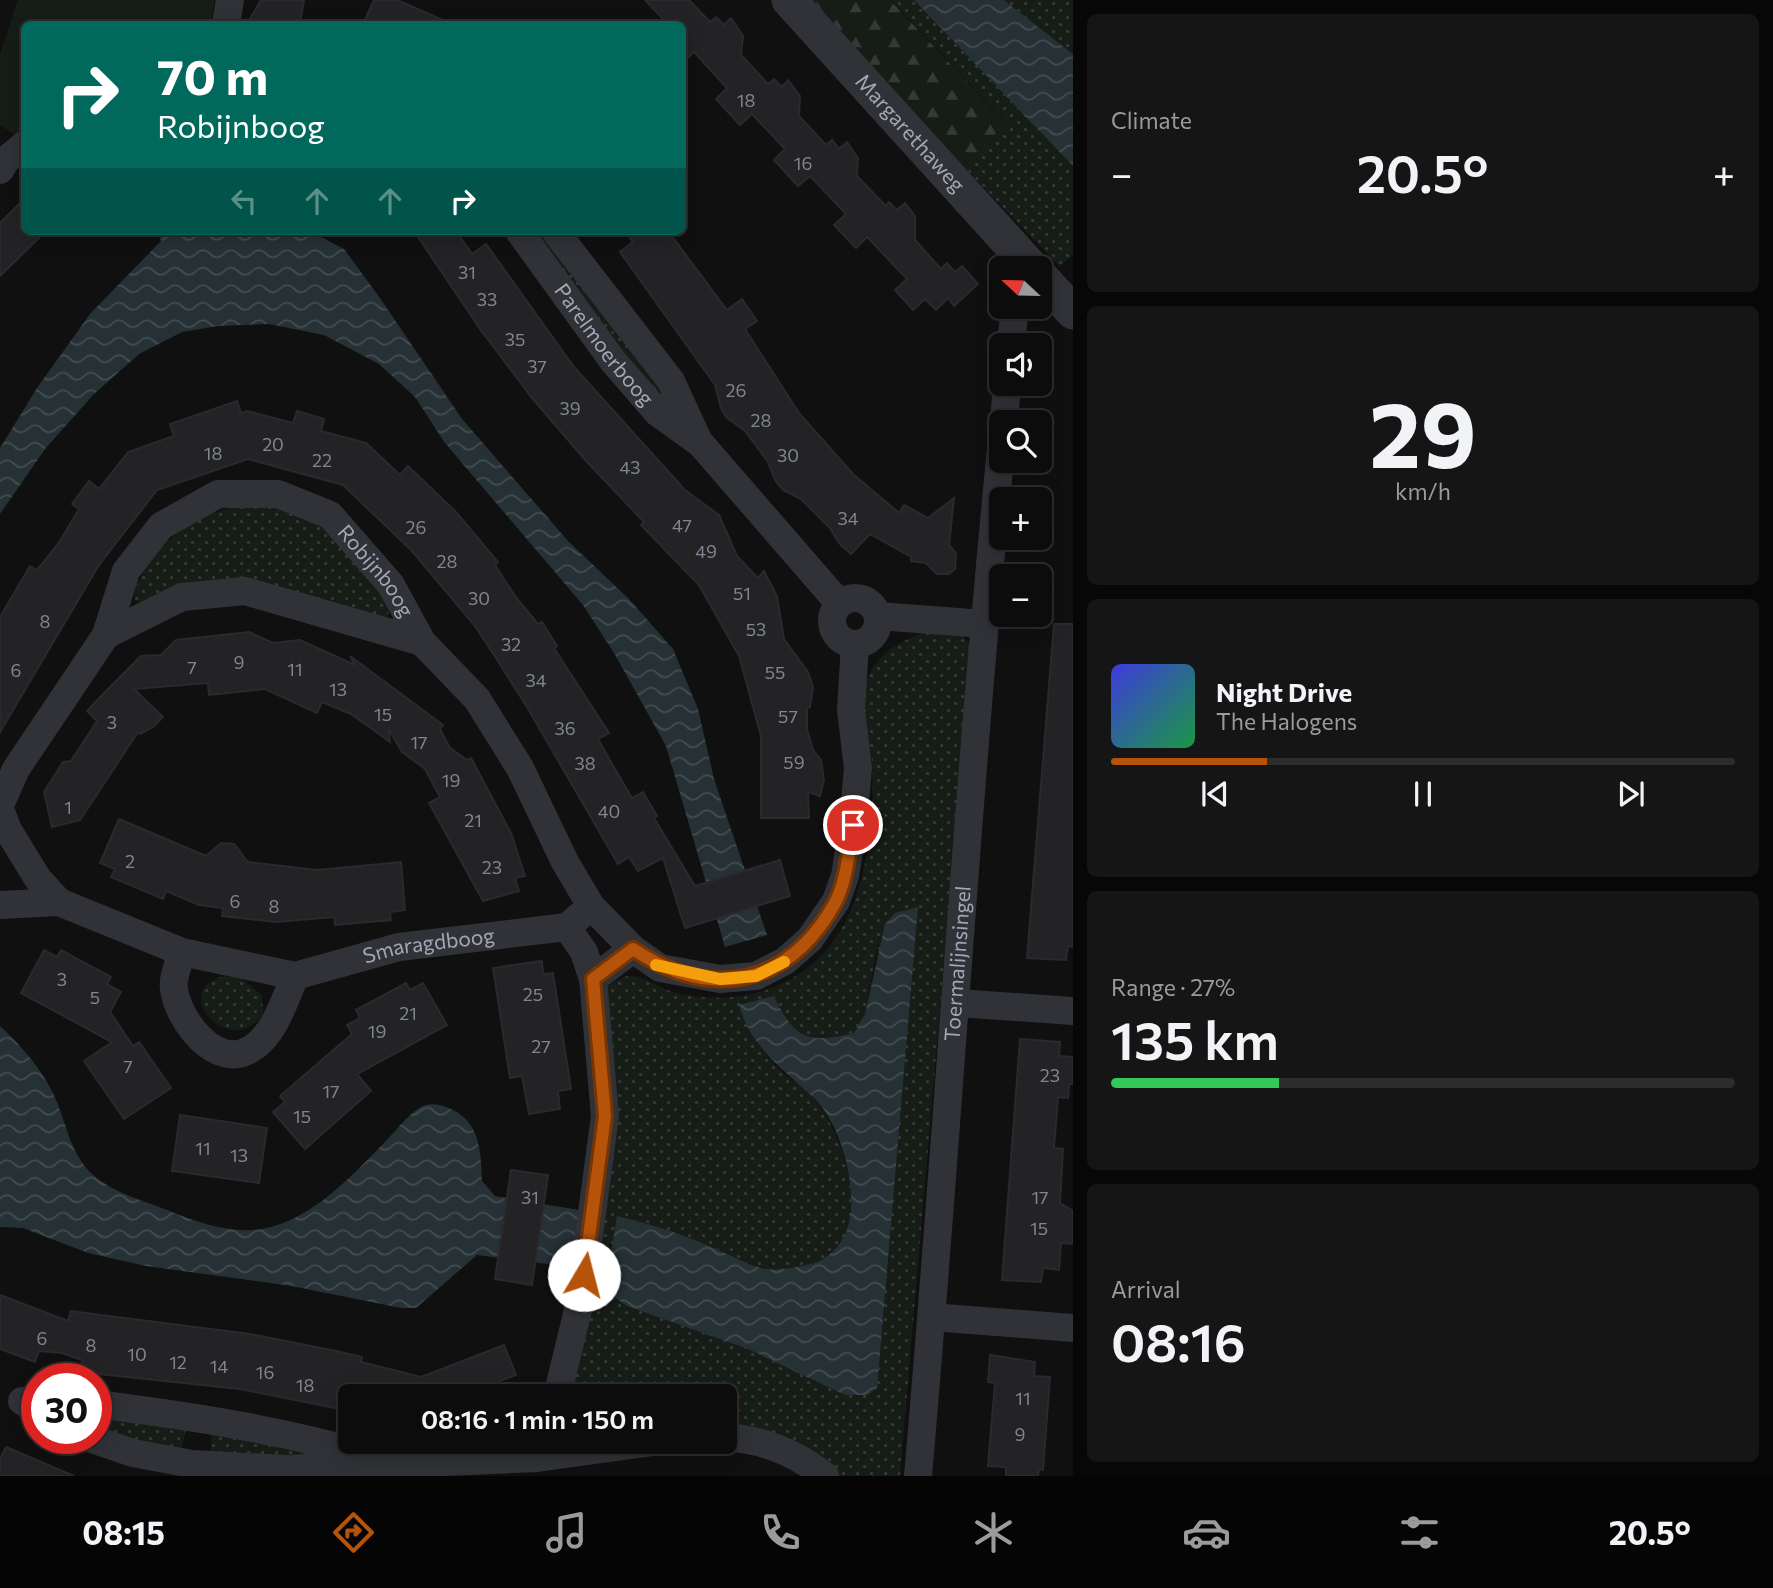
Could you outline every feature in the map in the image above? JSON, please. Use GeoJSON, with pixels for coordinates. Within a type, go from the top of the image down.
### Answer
{"type":"FeatureCollection","features":[{"type":"Feature","properties":{"kind":"street"},"geometry":{"type":"LineString","coordinates":[[226,21],[230,0]]}},
{"type":"Feature","properties":{"kind":"street","name":"Margarethaweg"},"geometry":{"type":"LineString","coordinates":[[789,0],[1021,256]]}},
{"type":"Feature","properties":{"kind":"street"},"geometry":{"type":"LineString","coordinates":[[0,170],[6,160],[21,148]]}},
{"type":"Feature","properties":{"kind":"street","name":"Parelmoerboog"},"geometry":{"type":"LineString","coordinates":[[522,235],[613,361],[658,413],[701,444],[839,603]]}},
{"type":"Feature","properties":{"kind":"street","name":"Parelmoerboog"},"geometry":{"type":"LineString","coordinates":[[558,235],[671,381],[701,444]]}},
{"type":"Feature","properties":{"kind":"street"},"geometry":{"type":"LineString","coordinates":[[1052,289],[1073,312]]}},
{"type":"Feature","properties":{"kind":"street","name":"Toermalijnsingel"},"geometry":{"type":"LineString","coordinates":[[918,1476],[957,1003],[984,624],[999,473]]}},
{"type":"Feature","properties":{"kind":"street","name":"Robijnboog"},"geometry":{"type":"LineString","coordinates":[[0,807],[16,769],[106,635],[126,571],[161,526],[218,494],[278,494],[330,516],[391,585],[422,642],[477,699],[520,768],[565,862],[591,906],[633,949]]}},
{"type":"Feature","properties":{"kind":"street","name":"Robijnboog"},"geometry":{"type":"LineString","coordinates":[[106,635],[182,597],[245,591],[422,642]]}},
{"type":"Feature","properties":{"kind":"street"},"geometry":{"type":"LineString","coordinates":[[850,597],[863,598],[873,605],[878,616],[873,635],[855,644],[838,637],[833,629],[834,611],[839,603],[850,597]]}},
{"type":"Feature","properties":{"kind":"street"},"geometry":{"type":"LineString","coordinates":[[878,616],[984,624]]}},
{"type":"Feature","properties":{"kind":"street"},"geometry":{"type":"LineString","coordinates":[[593,979],[633,949],[660,968],[720,979],[756,976],[785,961],[810,939],[836,901],[845,876],[853,825],[858,768],[851,710],[855,644]]}},
{"type":"Feature","properties":{"kind":"street","name":"Smaragdboog"},"geometry":{"type":"LineString","coordinates":[[0,807],[8,830],[38,879],[59,902]]}},
{"type":"Feature","properties":{"kind":"street","name":"Smaragdboog"},"geometry":{"type":"LineString","coordinates":[[0,905],[59,902],[182,952],[295,976],[399,947],[567,927]]}},
{"type":"Feature","properties":{"kind":"street"},"geometry":{"type":"LineString","coordinates":[[560,1384],[580,1303],[605,1116],[593,979],[584,951],[567,927],[591,906]]}},
{"type":"Feature","properties":{"kind":"street"},"geometry":{"type":"LineString","coordinates":[[182,952],[173,986],[181,1013],[210,1047],[225,1055],[249,1051],[263,1040],[275,1021],[295,976]]}},
{"type":"Feature","properties":{"kind":"street"},"geometry":{"type":"LineString","coordinates":[[957,1003],[1073,1011]]}},
{"type":"Feature","properties":{"kind":"street"},"geometry":{"type":"LineString","coordinates":[[932,1317],[1073,1328]]}},
{"type":"Feature","properties":{"kind":"street"},"geometry":{"type":"LineString","coordinates":[[112,1406],[197,1417],[318,1440],[394,1463]]}},
{"type":"Feature","properties":{"kind":"street"},"geometry":{"type":"LineString","coordinates":[[192,1464],[197,1417]]}},
{"type":"Feature","properties":{"kind":"street"},"geometry":{"type":"LineString","coordinates":[[737,1438],[749,1439],[803,1458],[825,1476]]}},
{"type":"Feature","properties":{"kind":"street"},"geometry":{"type":"LineString","coordinates":[[112,1446],[133,1453],[192,1464],[286,1469],[394,1463],[477,1454]]}},
{"type":"Feature","properties":{"kind":"green space"},"geometry":{"type":"Polygon","coordinates":[[[18,0],[215,0],[212,21],[21,21],[21,134],[18,137],[0,125],[0,54],[18,0]]]}},
{"type":"Feature","properties":{"kind":"green space"},"geometry":{"type":"Polygon","coordinates":[[[807,0],[890,0],[1006,123],[963,166],[807,0]]]}},
{"type":"Feature","properties":{"kind":"green space"},"geometry":{"type":"Polygon","coordinates":[[[891,0],[914,0],[1073,166],[1073,254],[1060,267],[963,166],[1006,122],[891,0]]]}},
{"type":"Feature","properties":{"kind":"green space"},"geometry":{"type":"Polygon","coordinates":[[[1004,0],[1073,0],[1073,54],[1004,0]]]}},
{"type":"Feature","properties":{"kind":"green space"},"geometry":{"type":"Polygon","coordinates":[[[533,235],[545,235],[641,360],[670,405],[666,407],[533,235]]]}},
{"type":"Feature","properties":{"kind":"green space"},"geometry":{"type":"Polygon","coordinates":[[[262,504],[294,513],[324,528],[372,581],[381,594],[389,615],[383,621],[321,599],[136,602],[135,590],[144,572],[154,556],[180,531],[226,509],[262,504]]]}},
{"type":"Feature","properties":{"kind":"green space"},"geometry":{"type":"Polygon","coordinates":[[[938,628],[958,631],[971,645],[900,1476],[838,1476],[737,1435],[737,1384],[571,1384],[570,1377],[606,988],[619,979],[635,976],[673,992],[720,998],[742,996],[785,982],[822,955],[848,917],[867,852],[873,783],[864,712],[866,683],[878,661],[905,640],[938,628]],[[879,937],[865,1014],[854,1033],[825,1038],[804,1035],[788,1021],[774,996],[740,1005],[746,1023],[761,1049],[781,1071],[817,1102],[837,1139],[851,1186],[852,1210],[848,1231],[837,1249],[806,1266],[761,1268],[680,1235],[617,1216],[627,1306],[748,1349],[845,1395],[879,937]]]}},
{"type":"Feature","properties":{"kind":"green space"},"geometry":{"type":"Polygon","coordinates":[[[226,976],[242,979],[262,995],[263,1015],[248,1027],[233,1030],[219,1026],[208,1017],[202,1005],[202,993],[209,983],[226,976]]]}},
{"type":"Feature","properties":{"kind":"green space"},"geometry":{"type":"Polygon","coordinates":[[[112,1417],[186,1429],[181,1452],[112,1433],[112,1417]]]}},
{"type":"Feature","properties":{"kind":"green space"},"geometry":{"type":"Polygon","coordinates":[[[212,1432],[341,1459],[210,1454],[212,1432]]]}},
{"type":"Feature","properties":{"kind":"water"},"geometry":{"type":"Polygon","coordinates":[[[914,0],[1004,0],[1073,54],[1073,166],[914,0]]]}},
{"type":"Feature","properties":{"kind":"water"},"geometry":{"type":"Polygon","coordinates":[[[160,235],[317,235],[344,249],[462,419],[568,541],[629,599],[673,649],[698,709],[714,779],[767,935],[725,947],[666,746],[614,653],[583,605],[445,443],[415,397],[379,364],[324,335],[269,324],[218,326],[182,332],[139,354],[93,395],[45,449],[0,514],[0,448],[37,388],[90,314],[161,241],[160,235]]]}},
{"type":"Feature","properties":{"kind":"water"},"geometry":{"type":"Polygon","coordinates":[[[918,907],[877,1388],[867,1395],[845,1395],[748,1349],[627,1306],[610,1294],[608,1271],[617,1216],[680,1235],[767,1269],[814,1263],[831,1253],[840,1243],[848,1226],[851,1194],[840,1140],[824,1109],[760,1046],[744,1020],[739,1005],[774,996],[788,1021],[804,1035],[825,1038],[854,1033],[865,1014],[885,924],[895,913],[918,907]]]}},
{"type":"Feature","properties":{"kind":"water"},"geometry":{"type":"Polygon","coordinates":[[[0,1026],[40,1071],[57,1102],[74,1148],[84,1165],[99,1180],[127,1195],[209,1225],[243,1230],[273,1227],[291,1220],[325,1199],[356,1172],[411,1114],[431,1104],[446,1107],[466,1119],[479,1147],[482,1181],[495,1196],[579,1210],[571,1267],[477,1255],[416,1308],[401,1308],[292,1286],[146,1266],[88,1253],[23,1228],[0,1227],[0,1026]]]}},
{"type":"Feature","properties":{"kind":"building"},"geometry":{"type":"Polygon","coordinates":[[[261,0],[304,0],[300,21],[249,21],[261,0]]]}},
{"type":"Feature","properties":{"kind":"building"},"geometry":{"type":"Polygon","coordinates":[[[374,0],[397,0],[445,21],[364,21],[374,0]]]}},
{"type":"Feature","properties":{"kind":"building"},"geometry":{"type":"Polygon","coordinates":[[[645,0],[689,0],[710,22],[716,17],[724,25],[731,18],[743,36],[741,55],[768,84],[774,79],[782,87],[788,80],[800,96],[799,116],[826,145],[832,140],[839,149],[847,142],[858,158],[857,176],[886,206],[889,202],[897,210],[905,203],[915,216],[915,240],[941,269],[947,263],[955,272],[962,266],[978,284],[954,306],[948,298],[936,310],[925,299],[913,310],[895,290],[907,279],[867,237],[856,248],[834,225],[846,214],[810,176],[798,186],[774,160],[785,149],[752,114],[740,125],[716,99],[727,88],[694,52],[686,59],[686,21],[665,21],[645,0]]]}},
{"type":"Feature","properties":{"kind":"building"},"geometry":{"type":"Polygon","coordinates":[[[21,202],[21,235],[42,235],[0,276],[0,223],[21,202]]]}},
{"type":"Feature","properties":{"kind":"building"},"geometry":{"type":"Polygon","coordinates":[[[417,235],[459,235],[472,254],[486,244],[574,367],[685,490],[719,515],[737,556],[758,578],[764,571],[777,596],[784,639],[808,672],[813,687],[810,707],[807,708],[807,729],[813,750],[821,760],[824,780],[820,796],[808,792],[809,818],[761,818],[761,736],[739,656],[699,585],[641,525],[644,522],[532,398],[480,329],[417,235]]]}},
{"type":"Feature","properties":{"kind":"building"},"geometry":{"type":"Polygon","coordinates":[[[628,235],[671,235],[727,310],[742,299],[757,321],[745,329],[799,413],[853,474],[899,513],[904,505],[928,518],[954,498],[949,545],[956,553],[955,569],[949,574],[937,574],[926,563],[911,561],[911,557],[870,534],[851,554],[801,499],[783,490],[775,480],[768,462],[745,431],[726,417],[715,385],[620,252],[633,242],[628,235]]]}},
{"type":"Feature","properties":{"kind":"building"},"geometry":{"type":"Polygon","coordinates":[[[237,401],[241,413],[247,411],[293,423],[297,411],[324,419],[321,431],[366,443],[400,475],[408,466],[456,512],[498,562],[495,565],[515,596],[538,624],[542,622],[557,646],[554,648],[609,733],[598,739],[615,769],[632,798],[643,792],[657,816],[654,818],[695,886],[780,860],[790,896],[685,928],[663,858],[638,871],[629,857],[618,864],[527,707],[475,626],[412,551],[343,485],[248,459],[157,490],[99,565],[0,732],[0,617],[30,566],[37,570],[60,541],[79,509],[72,504],[89,481],[99,489],[128,452],[174,436],[170,424],[237,401]]]}},
{"type":"Feature","properties":{"kind":"building"},"geometry":{"type":"Polygon","coordinates":[[[1054,624],[1073,624],[1073,947],[1068,946],[1066,960],[1027,958],[1054,624]]]}},
{"type":"Feature","properties":{"kind":"building"},"geometry":{"type":"Polygon","coordinates":[[[249,632],[273,643],[300,640],[355,665],[350,656],[443,725],[440,729],[450,748],[467,760],[471,758],[511,833],[525,876],[515,878],[519,891],[483,901],[429,803],[440,797],[425,769],[402,752],[389,729],[390,742],[351,714],[322,702],[317,713],[265,689],[209,695],[208,683],[134,689],[163,717],[153,727],[140,734],[138,732],[80,820],[52,827],[44,792],[63,762],[71,761],[97,721],[87,711],[141,656],[161,655],[176,640],[249,632]]]}},
{"type":"Feature","properties":{"kind":"building"},"geometry":{"type":"Polygon","coordinates":[[[119,819],[206,856],[221,843],[234,844],[248,862],[317,870],[401,862],[405,910],[390,912],[391,920],[335,925],[334,917],[276,922],[222,916],[223,908],[199,905],[166,891],[163,899],[111,877],[115,869],[100,863],[119,819]]]}},
{"type":"Feature","properties":{"kind":"building"},"geometry":{"type":"Polygon","coordinates":[[[44,950],[57,957],[61,950],[111,977],[107,984],[121,992],[110,1012],[133,1046],[139,1042],[171,1088],[124,1119],[84,1061],[112,1042],[21,993],[44,950]]]}},
{"type":"Feature","properties":{"kind":"building"},"geometry":{"type":"Polygon","coordinates":[[[542,961],[543,974],[553,973],[571,1089],[558,1091],[560,1109],[529,1114],[522,1076],[510,1078],[493,968],[542,961]]]}},
{"type":"Feature","properties":{"kind":"building"},"geometry":{"type":"Polygon","coordinates":[[[406,983],[410,990],[423,983],[447,1025],[357,1074],[371,1091],[305,1149],[273,1112],[285,1102],[280,1096],[352,1034],[347,1025],[360,1018],[356,1010],[406,983]]]}},
{"type":"Feature","properties":{"kind":"building"},"geometry":{"type":"Polygon","coordinates":[[[1020,1039],[1060,1042],[1059,1056],[1073,1057],[1073,1084],[1069,1084],[1068,1098],[1058,1097],[1054,1148],[1063,1149],[1060,1203],[1073,1211],[1073,1244],[1061,1243],[1059,1270],[1043,1268],[1041,1282],[1002,1280],[1020,1039]]]}},
{"type":"Feature","properties":{"kind":"building"},"geometry":{"type":"Polygon","coordinates":[[[180,1115],[267,1128],[259,1183],[172,1171],[180,1115]]]}},
{"type":"Feature","properties":{"kind":"building"},"geometry":{"type":"Polygon","coordinates":[[[511,1170],[548,1175],[532,1285],[495,1279],[511,1170]]]}},
{"type":"Feature","properties":{"kind":"building"},"geometry":{"type":"Polygon","coordinates":[[[0,1295],[68,1321],[71,1311],[250,1334],[362,1357],[361,1362],[421,1377],[504,1345],[516,1375],[500,1381],[501,1384],[338,1384],[338,1409],[240,1389],[112,1375],[112,1363],[82,1363],[82,1360],[62,1353],[39,1351],[35,1362],[0,1349],[0,1295]]]}},
{"type":"Feature","properties":{"kind":"building"},"geometry":{"type":"Polygon","coordinates":[[[990,1355],[1035,1362],[1034,1376],[1050,1377],[1043,1470],[1039,1469],[1038,1476],[1006,1476],[1006,1467],[988,1466],[995,1383],[988,1382],[990,1355]]]}},
{"type":"Feature","properties":{"kind":"building"},"geometry":{"type":"Polygon","coordinates":[[[6,1447],[74,1476],[0,1476],[0,1459],[6,1447]]]}},
{"type":"Feature","properties":{"kind":"slow traffic"},"geometry":{"type":"LineString","coordinates":[[656,965],[720,979],[756,976],[784,962]]}},
{"type":"Feature","properties":{"kind":"route"},"geometry":{"type":"LineString","coordinates":[[584,1275],[605,1116],[593,979],[633,949],[660,968],[720,979],[756,976],[785,961],[810,939],[836,901],[845,876],[853,825]]}}]}
